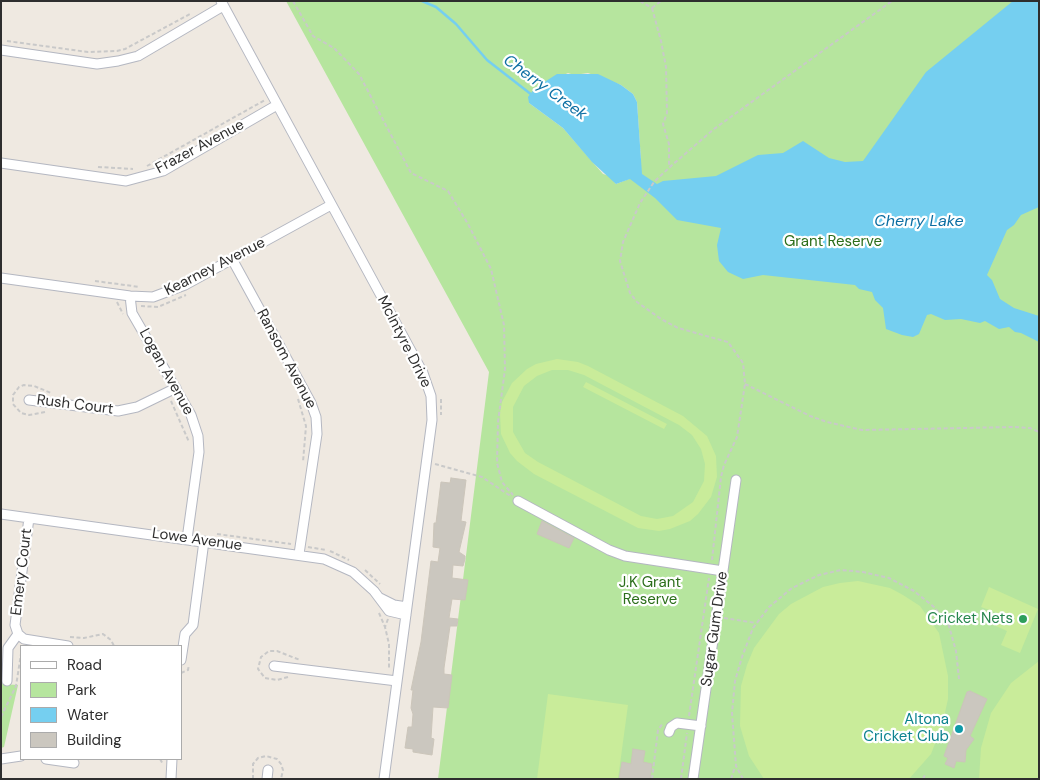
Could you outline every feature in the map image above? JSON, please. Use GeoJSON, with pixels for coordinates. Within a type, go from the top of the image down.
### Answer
{"type":"FeatureCollection","features":[{"type":"Feature","properties":{"kind":"street"},"geometry":{"type":"LineString","coordinates":[[1,50],[97,64],[118,62],[138,56],[222,4]]}},
{"type":"Feature","properties":{"kind":"street","name":"McIntyre Drive"},"geometry":{"type":"LineString","coordinates":[[222,4],[274,107],[332,205],[430,389],[433,411],[431,463],[392,681],[384,779]]}},
{"type":"Feature","properties":{"kind":"street","name":"Frazer Avenue"},"geometry":{"type":"LineString","coordinates":[[1,163],[126,180],[163,170],[274,107]]}},
{"type":"Feature","properties":{"kind":"street","name":"Kearney Avenue"},"geometry":{"type":"LineString","coordinates":[[1,278],[130,300],[153,297],[168,293],[332,205]]}},
{"type":"Feature","properties":{"kind":"street","name":"Ransom Avenue"},"geometry":{"type":"LineString","coordinates":[[232,259],[311,403],[316,418],[317,434],[299,554]]}},
{"type":"Feature","properties":{"kind":"street","name":"Logan Avenue"},"geometry":{"type":"LineString","coordinates":[[130,300],[132,313],[191,415],[198,436],[199,452],[187,539]]}},
{"type":"Feature","properties":{"kind":"street","name":"Rush Court"},"geometry":{"type":"LineString","coordinates":[[30,400],[118,411],[137,408],[176,388]]}},
{"type":"Feature","properties":{"kind":"street","name":"Sugar Gum Drive"},"geometry":{"type":"LineString","coordinates":[[694,779],[736,480]]}},
{"type":"Feature","properties":{"kind":"street"},"geometry":{"type":"LineString","coordinates":[[518,501],[609,550],[625,556],[723,572]]}},
{"type":"Feature","properties":{"kind":"street","name":"Lowe Avenue"},"geometry":{"type":"LineString","coordinates":[[1,514],[299,554],[324,559],[344,567],[360,577],[380,598],[385,607],[393,613]]}},
{"type":"Feature","properties":{"kind":"street","name":"Emery Court"},"geometry":{"type":"LineString","coordinates":[[29,518],[15,625],[18,634],[24,639],[62,645]]}},
{"type":"Feature","properties":{"kind":"street"},"geometry":{"type":"LineString","coordinates":[[182,654],[185,634],[193,625],[204,541]]}},
{"type":"Feature","properties":{"kind":"street","name":"Lowe Avenue"},"geometry":{"type":"LineString","coordinates":[[380,598],[406,611]]}},
{"type":"Feature","properties":{"kind":"street"},"geometry":{"type":"LineString","coordinates":[[393,613],[406,611]]}},
{"type":"Feature","properties":{"kind":"street"},"geometry":{"type":"LineString","coordinates":[[7,681],[8,648],[18,634]]}},
{"type":"Feature","properties":{"kind":"street"},"geometry":{"type":"LineString","coordinates":[[274,666],[392,681]]}},
{"type":"Feature","properties":{"kind":"street"},"geometry":{"type":"LineString","coordinates":[[669,732],[676,723],[701,726]]}},
{"type":"Feature","properties":{"kind":"street"},"geometry":{"type":"LineString","coordinates":[[1,759],[20,756]]}},
{"type":"Feature","properties":{"kind":"street"},"geometry":{"type":"LineString","coordinates":[[53,760],[74,763]]}},
{"type":"Feature","properties":{"kind":"street"},"geometry":{"type":"LineString","coordinates":[[171,779],[172,760]]}},
{"type":"Feature","properties":{"kind":"path"},"geometry":{"type":"LineString","coordinates":[[294,1],[313,36],[334,48],[359,74],[411,173],[448,191],[468,224],[491,270],[504,325],[505,370],[498,422],[497,463],[502,482],[518,501]]}},
{"type":"Feature","properties":{"kind":"path"},"geometry":{"type":"LineString","coordinates":[[640,1],[652,8],[666,67],[667,113],[663,124],[669,144],[669,168]]}},
{"type":"Feature","properties":{"kind":"path"},"geometry":{"type":"LineString","coordinates":[[652,8],[661,1]]}},
{"type":"Feature","properties":{"kind":"path"},"geometry":{"type":"LineString","coordinates":[[681,779],[721,477],[724,465],[738,437],[745,384],[743,362],[728,342],[698,335],[670,324],[646,308],[630,293],[620,261],[623,242],[647,192],[654,182],[669,168],[714,129],[892,1]]}},
{"type":"Feature","properties":{"kind":"path"},"geometry":{"type":"LineString","coordinates":[[1,40],[88,52],[116,51],[125,49],[194,12]]}},
{"type":"Feature","properties":{"kind":"path"},"geometry":{"type":"LineString","coordinates":[[261,93],[264,100],[274,107]]}},
{"type":"Feature","properties":{"kind":"path"},"geometry":{"type":"LineString","coordinates":[[142,167],[180,148],[264,100]]}},
{"type":"Feature","properties":{"kind":"path"},"geometry":{"type":"LineString","coordinates":[[98,167],[134,169]]}},
{"type":"Feature","properties":{"kind":"path"},"geometry":{"type":"LineString","coordinates":[[93,281],[145,287]]}},
{"type":"Feature","properties":{"kind":"path"},"geometry":{"type":"LineString","coordinates":[[126,319],[116,302],[130,300],[158,307],[187,294]]}},
{"type":"Feature","properties":{"kind":"path"},"geometry":{"type":"LineString","coordinates":[[745,384],[810,416],[862,430],[1014,427],[1030,428],[1039,432]]}},
{"type":"Feature","properties":{"kind":"path"},"geometry":{"type":"LineString","coordinates":[[167,392],[189,443]]}},
{"type":"Feature","properties":{"kind":"path"},"geometry":{"type":"LineString","coordinates":[[439,392],[441,415]]}},
{"type":"Feature","properties":{"kind":"path"},"geometry":{"type":"LineString","coordinates":[[296,396],[302,409],[306,426],[303,464]]}},
{"type":"Feature","properties":{"kind":"path"},"geometry":{"type":"LineString","coordinates":[[431,463],[482,476],[518,501]]}},
{"type":"Feature","properties":{"kind":"path"},"geometry":{"type":"LineString","coordinates":[[431,463],[434,473]]}},
{"type":"Feature","properties":{"kind":"path"},"geometry":{"type":"LineString","coordinates":[[743,779],[736,766],[732,713],[735,681],[742,657],[757,623],[769,607],[792,588],[819,575],[841,570],[863,572],[889,578],[914,591],[934,607],[948,626],[956,651],[959,679]]}},
{"type":"Feature","properties":{"kind":"path"},"geometry":{"type":"LineString","coordinates":[[392,681],[385,627],[393,613]]}},
{"type":"Feature","properties":{"kind":"path"},"geometry":{"type":"LineString","coordinates":[[716,617],[757,623]]}},
{"type":"Feature","properties":{"kind":"path"},"geometry":{"type":"LineString","coordinates":[[66,636],[84,638],[102,634],[111,640],[114,645]]}},
{"type":"Feature","properties":{"kind":"path"},"geometry":{"type":"LineString","coordinates":[[731,779],[736,766]]}},
{"type":"Feature","properties":{"kind":"path"},"geometry":{"type":"LineString","coordinates":[[923,779],[925,775]]}},
{"type":"Feature","properties":{"kind":"green space"},"geometry":{"type":"Polygon","coordinates":[[[286,1],[1039,1],[1039,779],[438,779],[489,372],[286,1]],[[568,73],[535,88],[529,103],[563,128],[603,174],[610,176],[616,184],[629,179],[641,161],[637,102],[633,94],[621,85],[588,73],[574,75],[568,73]]]}},
{"type":"Feature","properties":{"kind":"green space"},"geometry":{"type":"Polygon","coordinates":[[[557,359],[578,362],[588,366],[683,416],[707,436],[716,456],[717,477],[711,497],[698,514],[690,521],[670,529],[659,531],[638,528],[534,474],[517,461],[510,453],[501,434],[500,413],[502,402],[512,383],[527,369],[536,364],[557,359]],[[552,370],[537,376],[524,386],[513,407],[513,432],[525,453],[538,462],[641,516],[657,519],[673,516],[693,502],[704,481],[705,464],[701,449],[692,435],[679,425],[584,375],[568,370],[552,370]]]}},
{"type":"Feature","properties":{"kind":"green space"},"geometry":{"type":"Polygon","coordinates":[[[586,382],[667,424],[664,429],[583,387],[586,382]]]}},
{"type":"Feature","properties":{"kind":"green space"},"geometry":{"type":"Polygon","coordinates":[[[858,581],[890,588],[903,595],[920,606],[939,633],[948,676],[948,699],[942,726],[931,754],[909,779],[764,779],[749,756],[740,726],[741,686],[754,648],[779,614],[791,604],[823,587],[858,581]]]}},
{"type":"Feature","properties":{"kind":"green space","name":"Cricket Nets"},"geometry":{"type":"Polygon","coordinates":[[[989,587],[1038,609],[1020,653],[1001,645],[1007,631],[985,621],[987,616],[1009,626],[1012,618],[981,607],[989,587]]]}},
{"type":"Feature","properties":{"kind":"green space"},"geometry":{"type":"Polygon","coordinates":[[[1039,661],[1039,779],[979,779],[981,748],[991,713],[1011,683],[1039,661]]]}},
{"type":"Feature","properties":{"kind":"green space"},"geometry":{"type":"Polygon","coordinates":[[[1,684],[18,685],[4,747],[1,748],[1,684]]]}},
{"type":"Feature","properties":{"kind":"green space"},"geometry":{"type":"Polygon","coordinates":[[[548,694],[628,705],[618,779],[537,779],[548,694]]]}},
{"type":"Feature","properties":{"kind":"water","name":"Cherry Lake"},"geometry":{"type":"Polygon","coordinates":[[[1013,1],[1039,1],[1039,207],[1021,215],[1014,225],[1007,230],[987,275],[992,280],[1000,299],[1014,308],[1039,316],[1039,342],[1015,332],[1009,327],[999,329],[985,321],[980,323],[961,319],[945,320],[931,314],[927,315],[919,334],[913,337],[902,335],[886,329],[883,308],[875,300],[872,292],[859,289],[855,285],[763,275],[743,279],[728,272],[719,261],[717,245],[721,228],[677,220],[655,198],[630,179],[616,184],[592,162],[563,128],[529,103],[528,97],[535,88],[557,74],[598,74],[621,85],[633,94],[637,102],[642,174],[657,184],[663,181],[716,176],[758,155],[783,153],[803,141],[829,158],[845,162],[863,161],[926,72],[1013,1]]]}},
{"type":"Feature","properties":{"kind":"building"},"geometry":{"type":"Polygon","coordinates":[[[451,478],[466,480],[461,521],[466,522],[459,552],[465,556],[465,559],[463,566],[453,565],[452,578],[468,580],[465,600],[452,599],[449,618],[458,619],[457,626],[450,626],[444,668],[444,674],[452,675],[448,708],[433,707],[431,738],[434,739],[432,755],[413,752],[413,749],[405,748],[408,727],[412,727],[413,714],[411,708],[413,690],[411,690],[421,642],[431,561],[438,562],[440,548],[433,547],[434,523],[436,523],[441,482],[450,483],[451,478]]]}},
{"type":"Feature","properties":{"kind":"building"},"geometry":{"type":"Polygon","coordinates":[[[542,521],[574,538],[569,548],[537,534],[542,521]]]}},
{"type":"Feature","properties":{"kind":"building","name":"Altona Cricket Club"},"geometry":{"type":"Polygon","coordinates":[[[970,691],[987,699],[970,736],[974,739],[966,750],[965,762],[956,761],[954,768],[945,764],[948,758],[944,756],[967,692],[970,691]]]}},
{"type":"Feature","properties":{"kind":"building"},"geometry":{"type":"Polygon","coordinates":[[[633,749],[645,751],[643,762],[652,764],[650,779],[619,779],[622,762],[631,764],[633,749]]]}},
{"type":"Feature","properties":{"kind":"waterway","name":"Cherry Creek"},"geometry":{"type":"LineString","coordinates":[[422,1],[436,7],[456,24],[487,60],[532,95]]}},
{"type":"Feature","properties":{"kind":"place","name":"Cricket Nets"},"geometry":{"type":"Point","coordinates":[1023,619]}},
{"type":"Feature","properties":{"kind":"place","name":"Altona Cricket Club"},"geometry":{"type":"Point","coordinates":[959,729]}},
{"type":"Feature","properties":{"kind":"park label","name":"Grant Reserve"},"geometry":{"type":"Point","coordinates":[833,242]}},
{"type":"Feature","properties":{"kind":"park label","name":"J.K Grant Reserve"},"geometry":{"type":"Point","coordinates":[650,592]}}]}
